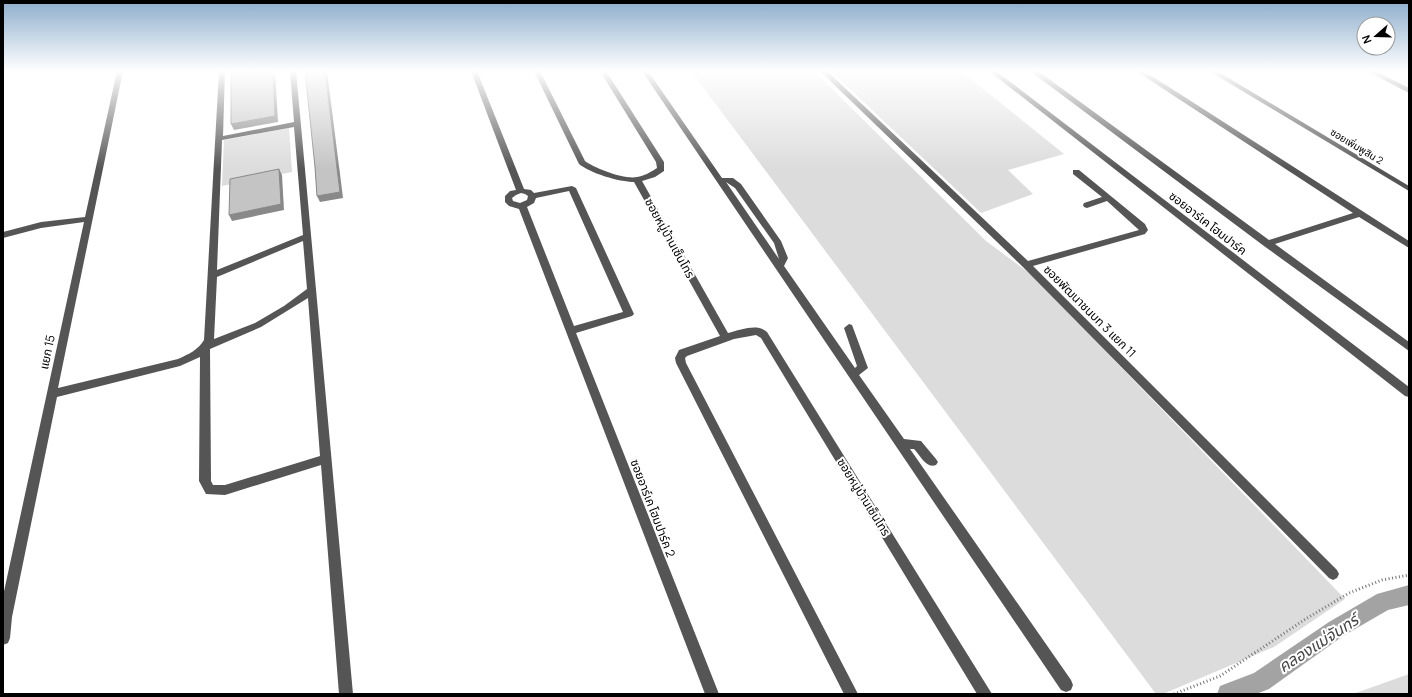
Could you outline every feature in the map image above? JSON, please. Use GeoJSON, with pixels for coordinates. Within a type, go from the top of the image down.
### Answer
{"type":"FeatureCollection","features":[{"type":"Feature","properties":{"kind":"street","name":"แยก 15"},"geometry":{"type":"LineString","coordinates":[[3,638],[4,617],[113,104]]}},
{"type":"Feature","properties":{"kind":"street"},"geometry":{"type":"LineString","coordinates":[[220,104],[209,340],[205,348],[205,481],[210,490],[225,490],[326,459]]}},
{"type":"Feature","properties":{"kind":"street"},"geometry":{"type":"LineString","coordinates":[[294,104],[346,694]]}},
{"type":"Feature","properties":{"kind":"street"},"geometry":{"type":"LineString","coordinates":[[487,104],[521,191]]}},
{"type":"Feature","properties":{"kind":"street"},"geometry":{"type":"LineString","coordinates":[[553,104],[582,162],[589,168],[628,180],[637,180],[657,173],[661,169],[660,162],[623,104]]}},
{"type":"Feature","properties":{"kind":"street"},"geometry":{"type":"LineString","coordinates":[[667,104],[1066,685]]}},
{"type":"Feature","properties":{"kind":"street","name":"ซอยพัฒนาชนบท 3 แยก 11"},"geometry":{"type":"LineString","coordinates":[[857,104],[1026,265],[1333,574]]}},
{"type":"Feature","properties":{"kind":"street","name":"ซอยอาร์เค โฮมปาร์ค"},"geometry":{"type":"LineString","coordinates":[[1034,104],[1409,393]]}},
{"type":"Feature","properties":{"kind":"street"},"geometry":{"type":"LineString","coordinates":[[1077,104],[1409,347]]}},
{"type":"Feature","properties":{"kind":"street"},"geometry":{"type":"LineString","coordinates":[[1189,104],[1409,245]]}},
{"type":"Feature","properties":{"kind":"street","name":"ซอยเพิ่มพูสิน 2"},"geometry":{"type":"LineString","coordinates":[[1267,104],[1409,188]]}},
{"type":"Feature","properties":{"kind":"street"},"geometry":{"type":"LineString","coordinates":[[218,139],[296,124]]}},
{"type":"Feature","properties":{"kind":"street"},"geometry":{"type":"LineString","coordinates":[[1026,265],[1142,232],[1144,230],[1142,226],[1076,172]]}},
{"type":"Feature","properties":{"kind":"street","name":"ซอยหมู่บ้านเซ็นโทร"},"geometry":{"type":"LineString","coordinates":[[637,180],[726,338]]}},
{"type":"Feature","properties":{"kind":"street"},"geometry":{"type":"LineString","coordinates":[[532,196],[572,188],[629,314],[570,331]]}},
{"type":"Feature","properties":{"kind":"street"},"geometry":{"type":"LineString","coordinates":[[521,191],[528,192],[532,196],[533,198],[529,203],[522,206],[511,204],[508,200],[513,193],[521,191]]}},
{"type":"Feature","properties":{"kind":"street"},"geometry":{"type":"LineString","coordinates":[[1087,205],[1108,198]]}},
{"type":"Feature","properties":{"kind":"street","name":"ซอยอาร์เค โฮมปาร์ค 2"},"geometry":{"type":"LineString","coordinates":[[522,206],[712,694]]}},
{"type":"Feature","properties":{"kind":"street"},"geometry":{"type":"LineString","coordinates":[[1267,244],[1359,214]]}},
{"type":"Feature","properties":{"kind":"street"},"geometry":{"type":"LineString","coordinates":[[3,235],[25,228],[88,219]]}},
{"type":"Feature","properties":{"kind":"street"},"geometry":{"type":"LineString","coordinates":[[212,275],[306,237]]}},
{"type":"Feature","properties":{"kind":"street"},"geometry":{"type":"LineString","coordinates":[[52,394],[180,362],[194,356],[205,348],[258,326],[311,291]]}},
{"type":"Feature","properties":{"kind":"street"},"geometry":{"type":"LineString","coordinates":[[849,328],[863,368],[852,374]]}},
{"type":"Feature","properties":{"kind":"street","name":"ซอยหมู่บ้านเซ็นโทร"},"geometry":{"type":"LineString","coordinates":[[851,694],[682,363],[680,358],[683,353],[754,330],[760,331],[764,335],[985,694]]}},
{"type":"Feature","properties":{"kind":"street"},"geometry":{"type":"LineString","coordinates":[[901,444],[917,444],[932,462]]}},
{"type":"Feature","properties":{"kind":"path"},"geometry":{"type":"LineString","coordinates":[[1174,694],[1220,676],[1304,620],[1349,593],[1382,580],[1409,575]]}},
{"type":"Feature","properties":{"kind":"shaded area"},"geometry":{"type":"Polygon","coordinates":[[[715,104],[847,104],[986,241],[1032,275],[1345,599],[1274,647],[1163,694],[1156,694],[715,104]]]}},
{"type":"Feature","properties":{"kind":"shaded area"},"geometry":{"type":"Polygon","coordinates":[[[865,104],[1001,104],[1064,154],[1008,170],[1033,194],[981,213],[865,104]]]}},
{"type":"Feature","properties":{"kind":"shaded area"},"geometry":{"type":"Polygon","coordinates":[[[289,128],[292,172],[222,186],[224,140],[289,128]]]}},
{"type":"Feature","properties":{"kind":"shaded area"},"geometry":{"type":"Polygon","coordinates":[[[1409,674],[1409,694],[1353,694],[1409,674]]]}},
{"type":"Feature","properties":{"kind":"building"},"geometry":{"type":"Polygon","coordinates":[[[231,104],[274,104],[275,116],[231,124],[231,104]]]}},
{"type":"Feature","properties":{"kind":"building"},"geometry":{"type":"Polygon","coordinates":[[[308,104],[329,104],[340,192],[317,196],[308,104]]]}},
{"type":"Feature","properties":{"kind":"building"},"geometry":{"type":"Polygon","coordinates":[[[279,169],[281,204],[229,215],[230,179],[279,169]]]}},
{"type":"Feature","properties":{"kind":"waterway","name":"คลองแม่จันทร์"},"geometry":{"type":"LineString","coordinates":[[1228,694],[1261,681],[1336,629],[1384,601],[1409,595]]}}]}
